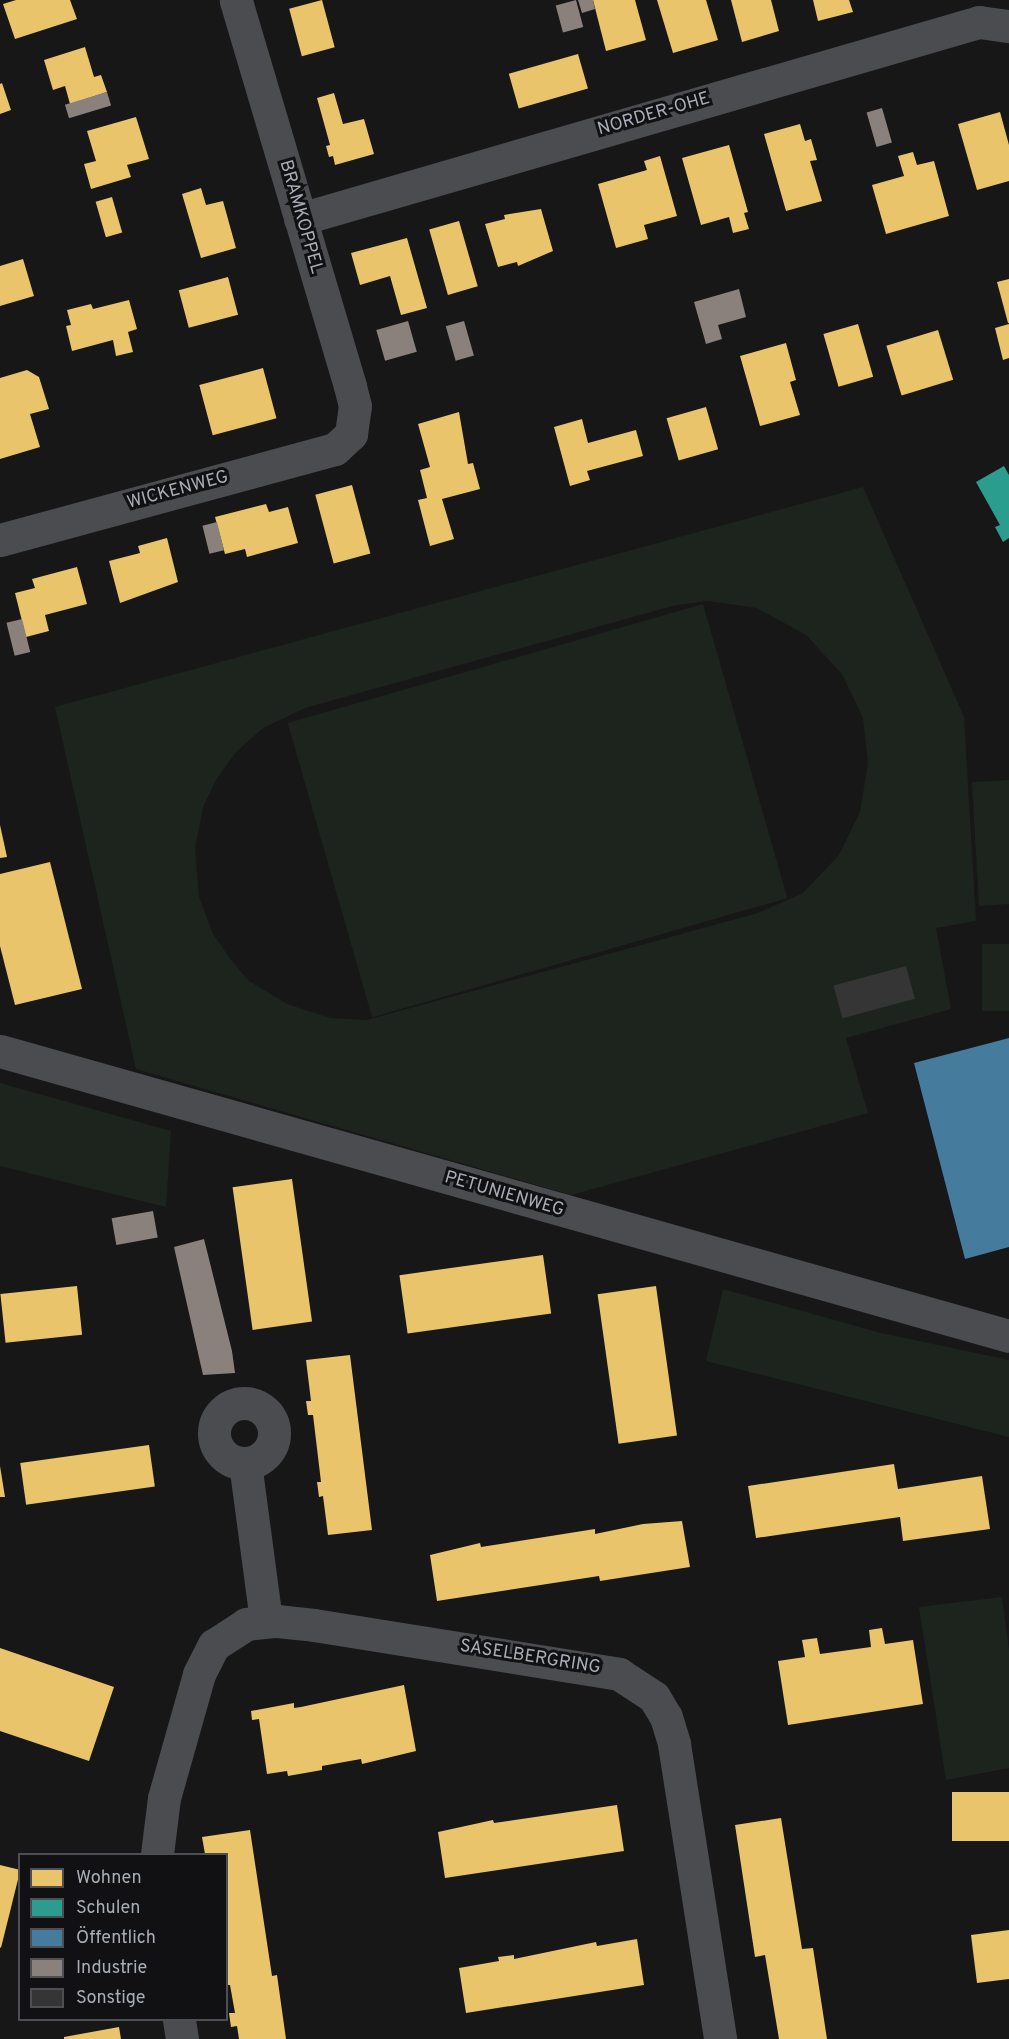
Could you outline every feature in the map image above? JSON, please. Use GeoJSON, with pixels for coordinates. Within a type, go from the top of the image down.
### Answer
{"type":"FeatureCollection","features":[{"type":"Feature","properties":{"kind":"street","name":"BRAMKOPPEL"},"geometry":{"type":"LineString","coordinates":[[236,0],[355,406],[351,434]]}},
{"type":"Feature","properties":{"kind":"street","name":"NORDER-OHE"},"geometry":{"type":"LineString","coordinates":[[300,219],[979,22],[1009,26]]}},
{"type":"Feature","properties":{"kind":"street","name":"WICKENWEG"},"geometry":{"type":"LineString","coordinates":[[0,540],[335,449],[351,434]]}},
{"type":"Feature","properties":{"kind":"street","name":"PETUNIENWEG"},"geometry":{"type":"LineString","coordinates":[[0,1051],[1009,1336]]}},
{"type":"Feature","properties":{"kind":"street"},"geometry":{"type":"LineString","coordinates":[[245,1463],[266,1620]]}},
{"type":"Feature","properties":{"kind":"street","name":"SASELBERGRING"},"geometry":{"type":"LineString","coordinates":[[157,1853],[168,1779],[207,1655],[234,1629],[266,1620],[601,1668],[644,1688],[666,1717],[674,1744],[720,2039]]}},
{"type":"Feature","properties":{"kind":"street"},"geometry":{"type":"LineString","coordinates":[[179,2021],[182,2039]]}},
{"type":"Feature","properties":{"kind":"shaded area"},"geometry":{"type":"Polygon","coordinates":[[[863,487],[964,717],[976,921],[936,928],[951,1009],[846,1038],[868,1113],[571,1195],[136,1069],[55,707],[863,487]],[[708,601],[676,605],[305,708],[263,728],[236,752],[217,778],[203,807],[195,848],[199,897],[213,934],[249,981],[287,1004],[330,1018],[367,1020],[758,913],[803,893],[839,855],[860,812],[868,763],[863,718],[842,674],[806,635],[757,608],[708,601]]]}},
{"type":"Feature","properties":{"kind":"shaded area"},"geometry":{"type":"Polygon","coordinates":[[[703,604],[787,898],[372,1017],[288,723],[703,604]]]}},
{"type":"Feature","properties":{"kind":"shaded area"},"geometry":{"type":"Polygon","coordinates":[[[1009,780],[1009,904],[979,906],[972,782],[1009,780]]]}},
{"type":"Feature","properties":{"kind":"shaded area"},"geometry":{"type":"Polygon","coordinates":[[[982,944],[1009,944],[1009,1011],[982,1011],[982,944]]]}},
{"type":"Feature","properties":{"kind":"shaded area"},"geometry":{"type":"Polygon","coordinates":[[[0,1083],[171,1131],[166,1207],[0,1166],[0,1083]]]}},
{"type":"Feature","properties":{"kind":"shaded area"},"geometry":{"type":"Polygon","coordinates":[[[723,1289],[881,1333],[1009,1360],[1009,1437],[706,1361],[723,1289]]]}},
{"type":"Feature","properties":{"kind":"shaded area"},"geometry":{"type":"Polygon","coordinates":[[[1002,1597],[1009,1650],[1009,1768],[946,1780],[919,1607],[1002,1597]]]}},
{"type":"Feature","properties":{"kind":"building: Wohnen"},"geometry":{"type":"Polygon","coordinates":[[[16,0],[70,0],[77,19],[15,39],[3,4],[16,0]]]}},
{"type":"Feature","properties":{"kind":"building: Wohnen"},"geometry":{"type":"Polygon","coordinates":[[[322,0],[335,47],[302,56],[289,9],[322,0]]]}},
{"type":"Feature","properties":{"kind":"building: Wohnen"},"geometry":{"type":"Polygon","coordinates":[[[593,0],[635,0],[646,40],[606,51],[593,0]]]}},
{"type":"Feature","properties":{"kind":"building: Wohnen"},"geometry":{"type":"Polygon","coordinates":[[[657,0],[706,0],[718,40],[673,53],[657,0]]]}},
{"type":"Feature","properties":{"kind":"building: Wohnen"},"geometry":{"type":"Polygon","coordinates":[[[731,0],[771,0],[779,31],[742,42],[731,0]]]}},
{"type":"Feature","properties":{"kind":"building: Wohnen"},"geometry":{"type":"Polygon","coordinates":[[[813,0],[849,0],[853,12],[818,21],[813,0]]]}},
{"type":"Feature","properties":{"kind":"building: Wohnen"},"geometry":{"type":"Polygon","coordinates":[[[85,47],[94,77],[101,75],[107,92],[70,104],[65,86],[53,90],[44,60],[85,47]]]}},
{"type":"Feature","properties":{"kind":"building: Wohnen"},"geometry":{"type":"Polygon","coordinates":[[[578,54],[588,89],[519,108],[509,74],[578,54]]]}},
{"type":"Feature","properties":{"kind":"building: Wohnen"},"geometry":{"type":"Polygon","coordinates":[[[2,83],[11,110],[0,114],[0,84],[2,83]]]}},
{"type":"Feature","properties":{"kind":"building: Wohnen"},"geometry":{"type":"Polygon","coordinates":[[[334,93],[343,124],[364,119],[374,154],[335,165],[333,156],[329,157],[326,146],[330,145],[317,98],[334,93]]]}},
{"type":"Feature","properties":{"kind":"building: Wohnen"},"geometry":{"type":"Polygon","coordinates":[[[1000,112],[1009,145],[1009,181],[977,190],[958,124],[1000,112]]]}},
{"type":"Feature","properties":{"kind":"building: Wohnen"},"geometry":{"type":"Polygon","coordinates":[[[136,117],[149,159],[127,165],[131,177],[91,189],[84,164],[96,161],[87,131],[136,117]]]}},
{"type":"Feature","properties":{"kind":"building: Wohnen"},"geometry":{"type":"Polygon","coordinates":[[[800,124],[805,141],[811,139],[817,160],[810,161],[822,201],[786,211],[764,134],[800,124]]]}},
{"type":"Feature","properties":{"kind":"building: Wohnen"},"geometry":{"type":"Polygon","coordinates":[[[729,145],[748,212],[744,213],[749,229],[733,233],[729,217],[701,225],[682,158],[729,145]]]}},
{"type":"Feature","properties":{"kind":"building: Wohnen"},"geometry":{"type":"Polygon","coordinates":[[[913,152],[917,165],[934,161],[949,216],[886,234],[872,185],[904,176],[898,156],[913,152]]]}},
{"type":"Feature","properties":{"kind":"building: Wohnen"},"geometry":{"type":"Polygon","coordinates":[[[660,156],[677,216],[644,225],[648,239],[616,248],[598,184],[647,170],[644,161],[660,156]]]}},
{"type":"Feature","properties":{"kind":"building: Wohnen"},"geometry":{"type":"Polygon","coordinates":[[[201,188],[206,205],[223,201],[236,248],[201,258],[182,194],[201,188]]]}},
{"type":"Feature","properties":{"kind":"building: Wohnen"},"geometry":{"type":"Polygon","coordinates":[[[112,197],[122,233],[106,237],[96,202],[112,197]]]}},
{"type":"Feature","properties":{"kind":"building: Wohnen"},"geometry":{"type":"Polygon","coordinates":[[[541,209],[553,251],[518,266],[517,262],[498,267],[485,224],[505,219],[504,215],[541,209]]]}},
{"type":"Feature","properties":{"kind":"building: Wohnen"},"geometry":{"type":"Polygon","coordinates":[[[459,221],[478,286],[448,295],[429,230],[459,221]]]}},
{"type":"Feature","properties":{"kind":"building: Wohnen"},"geometry":{"type":"Polygon","coordinates":[[[407,238],[427,308],[401,315],[390,276],[360,285],[351,253],[407,238]]]}},
{"type":"Feature","properties":{"kind":"building: Wohnen"},"geometry":{"type":"Polygon","coordinates":[[[23,259],[34,296],[0,306],[0,266],[23,259]]]}},
{"type":"Feature","properties":{"kind":"building: Wohnen"},"geometry":{"type":"Polygon","coordinates":[[[228,277],[238,315],[189,328],[179,290],[228,277]]]}},
{"type":"Feature","properties":{"kind":"building: Wohnen"},"geometry":{"type":"Polygon","coordinates":[[[1009,279],[1009,323],[1008,323],[997,282],[1009,279]]]}},
{"type":"Feature","properties":{"kind":"building: Wohnen"},"geometry":{"type":"Polygon","coordinates":[[[129,300],[137,329],[128,332],[133,352],[116,356],[113,340],[72,351],[66,326],[71,325],[67,310],[91,304],[93,309],[129,300]]]}},
{"type":"Feature","properties":{"kind":"building: Wohnen"},"geometry":{"type":"Polygon","coordinates":[[[858,324],[873,377],[839,387],[823,334],[858,324]]]}},
{"type":"Feature","properties":{"kind":"building: Wohnen"},"geometry":{"type":"Polygon","coordinates":[[[1009,324],[1009,358],[1003,360],[995,328],[1009,324]]]}},
{"type":"Feature","properties":{"kind":"building: Wohnen"},"geometry":{"type":"Polygon","coordinates":[[[938,330],[953,380],[902,396],[886,346],[938,330]]]}},
{"type":"Feature","properties":{"kind":"building: Wohnen"},"geometry":{"type":"Polygon","coordinates":[[[786,343],[796,380],[790,382],[800,415],[760,426],[740,356],[786,343]]]}},
{"type":"Feature","properties":{"kind":"building: Wohnen"},"geometry":{"type":"Polygon","coordinates":[[[263,368],[276,418],[213,435],[199,385],[263,368]]]}},
{"type":"Feature","properties":{"kind":"building: Wohnen"},"geometry":{"type":"Polygon","coordinates":[[[27,370],[39,377],[49,409],[30,414],[40,447],[0,459],[0,378],[27,370]]]}},
{"type":"Feature","properties":{"kind":"building: Wohnen"},"geometry":{"type":"Polygon","coordinates":[[[706,407],[718,449],[679,461],[667,418],[706,407]]]}},
{"type":"Feature","properties":{"kind":"building: Wohnen"},"geometry":{"type":"Polygon","coordinates":[[[459,412],[468,464],[473,463],[480,489],[442,499],[454,539],[430,546],[418,500],[427,498],[420,470],[430,467],[418,424],[459,412]]]}},
{"type":"Feature","properties":{"kind":"building: Wohnen"},"geometry":{"type":"Polygon","coordinates":[[[582,419],[588,443],[636,430],[643,456],[587,471],[590,480],[570,486],[554,427],[582,419]]]}},
{"type":"Feature","properties":{"kind":"building: Wohnen"},"geometry":{"type":"Polygon","coordinates":[[[352,485],[370,554],[334,563],[315,495],[352,485]]]}},
{"type":"Feature","properties":{"kind":"building: Wohnen"},"geometry":{"type":"Polygon","coordinates":[[[266,504],[269,512],[288,507],[298,543],[247,557],[245,549],[225,554],[215,517],[266,504]]]}},
{"type":"Feature","properties":{"kind":"building: Wohnen"},"geometry":{"type":"Polygon","coordinates":[[[167,538],[178,582],[120,603],[109,561],[140,553],[138,546],[167,538]]]}},
{"type":"Feature","properties":{"kind":"building: Wohnen"},"geometry":{"type":"Polygon","coordinates":[[[77,567],[87,604],[45,615],[49,631],[26,637],[15,593],[35,588],[32,579],[77,567]]]}},
{"type":"Feature","properties":{"kind":"building: Wohnen"},"geometry":{"type":"Polygon","coordinates":[[[0,825],[7,857],[0,858],[0,825]]]}},
{"type":"Feature","properties":{"kind":"building: Wohnen"},"geometry":{"type":"Polygon","coordinates":[[[50,862],[82,989],[15,1005],[0,946],[0,874],[50,862]]]}},
{"type":"Feature","properties":{"kind":"building: Wohnen"},"geometry":{"type":"Polygon","coordinates":[[[292,1179],[312,1322],[253,1330],[233,1187],[292,1179]]]}},
{"type":"Feature","properties":{"kind":"building: Wohnen"},"geometry":{"type":"Polygon","coordinates":[[[543,1255],[551,1313],[408,1334],[399,1275],[543,1255]]]}},
{"type":"Feature","properties":{"kind":"building: Wohnen"},"geometry":{"type":"Polygon","coordinates":[[[77,1286],[82,1335],[6,1343],[0,1294],[77,1286]]]}},
{"type":"Feature","properties":{"kind":"building: Wohnen"},"geometry":{"type":"Polygon","coordinates":[[[656,1286],[677,1436],[619,1444],[598,1294],[656,1286]]]}},
{"type":"Feature","properties":{"kind":"building: Wohnen"},"geometry":{"type":"Polygon","coordinates":[[[350,1355],[372,1530],[328,1535],[323,1496],[319,1497],[317,1482],[321,1482],[313,1415],[308,1415],[306,1401],[311,1401],[306,1360],[350,1355]]]}},
{"type":"Feature","properties":{"kind":"building: Wohnen"},"geometry":{"type":"Polygon","coordinates":[[[149,1445],[155,1487],[26,1505],[20,1463],[149,1445]]]}},
{"type":"Feature","properties":{"kind":"building: Wohnen"},"geometry":{"type":"Polygon","coordinates":[[[894,1464],[898,1489],[982,1476],[990,1529],[903,1541],[900,1517],[756,1538],[748,1486],[894,1464]]]}},
{"type":"Feature","properties":{"kind":"building: Wohnen"},"geometry":{"type":"Polygon","coordinates":[[[0,1466],[5,1497],[0,1497],[0,1466]]]}},
{"type":"Feature","properties":{"kind":"building: Wohnen"},"geometry":{"type":"Polygon","coordinates":[[[682,1521],[690,1567],[600,1581],[599,1576],[437,1601],[430,1555],[480,1543],[481,1547],[595,1529],[595,1534],[643,1524],[682,1521]]]}},
{"type":"Feature","properties":{"kind":"building: Wohnen"},"geometry":{"type":"Polygon","coordinates":[[[882,1628],[885,1644],[913,1640],[923,1704],[788,1725],[778,1661],[805,1657],[802,1640],[817,1638],[820,1654],[871,1647],[869,1630],[882,1628]]]}},
{"type":"Feature","properties":{"kind":"building: Wohnen"},"geometry":{"type":"Polygon","coordinates":[[[0,1648],[114,1687],[89,1761],[0,1731],[0,1648]]]}},
{"type":"Feature","properties":{"kind":"building: Wohnen"},"geometry":{"type":"Polygon","coordinates":[[[404,1685],[416,1751],[362,1764],[361,1759],[322,1766],[322,1770],[288,1776],[287,1771],[267,1774],[259,1719],[252,1720],[251,1711],[294,1703],[294,1708],[301,1707],[404,1685]]]}},
{"type":"Feature","properties":{"kind":"building: Wohnen"},"geometry":{"type":"Polygon","coordinates":[[[952,1792],[1009,1792],[1009,1841],[952,1841],[952,1792]]]}},
{"type":"Feature","properties":{"kind":"building: Wohnen"},"geometry":{"type":"Polygon","coordinates":[[[617,1805],[624,1851],[445,1878],[438,1832],[493,1820],[494,1823],[617,1805]]]}},
{"type":"Feature","properties":{"kind":"building: Wohnen"},"geometry":{"type":"Polygon","coordinates":[[[781,1818],[802,1949],[813,1948],[827,2039],[779,2039],[765,1955],[755,1957],[735,1825],[781,1818]]]}},
{"type":"Feature","properties":{"kind":"building: Wohnen"},"geometry":{"type":"Polygon","coordinates":[[[250,1830],[272,1976],[277,1975],[286,2039],[239,2039],[237,2026],[231,2027],[229,2013],[235,2013],[230,1985],[228,1985],[228,1853],[205,1853],[202,1837],[250,1830]]]}},
{"type":"Feature","properties":{"kind":"building: Wohnen"},"geometry":{"type":"Polygon","coordinates":[[[0,1865],[18,1869],[18,1880],[0,1947],[0,1865]]]}},
{"type":"Feature","properties":{"kind":"building: Wohnen"},"geometry":{"type":"Polygon","coordinates":[[[1009,1930],[1009,1979],[977,1983],[971,1935],[1009,1930]]]}},
{"type":"Feature","properties":{"kind":"building: Wohnen"},"geometry":{"type":"Polygon","coordinates":[[[637,1939],[644,1985],[466,2013],[459,1968],[499,1961],[498,1957],[514,1955],[514,1959],[596,1942],[597,1946],[637,1939]]]}},
{"type":"Feature","properties":{"kind":"building: Wohnen"},"geometry":{"type":"Polygon","coordinates":[[[119,2027],[121,2039],[64,2039],[64,2037],[119,2027]]]}},
{"type":"Feature","properties":{"kind":"building: Schulen"},"geometry":{"type":"Polygon","coordinates":[[[1004,466],[1009,475],[1009,538],[1003,542],[995,527],[1000,525],[976,482],[1004,466]]]}},
{"type":"Feature","properties":{"kind":"building: Öffentlich"},"geometry":{"type":"Polygon","coordinates":[[[1009,1038],[1009,1247],[965,1259],[914,1063],[1009,1038]]]}},
{"type":"Feature","properties":{"kind":"building: Industrie"},"geometry":{"type":"Polygon","coordinates":[[[576,0],[583,27],[563,32],[556,5],[576,0]]]}},
{"type":"Feature","properties":{"kind":"building: Industrie"},"geometry":{"type":"Polygon","coordinates":[[[578,0],[593,0],[595,9],[582,13],[578,0]]]}},
{"type":"Feature","properties":{"kind":"building: Industrie"},"geometry":{"type":"Polygon","coordinates":[[[107,92],[111,105],[69,118],[65,105],[107,92]]]}},
{"type":"Feature","properties":{"kind":"building: Industrie"},"geometry":{"type":"Polygon","coordinates":[[[882,108],[892,143],[877,147],[867,112],[882,108]]]}},
{"type":"Feature","properties":{"kind":"building: Industrie"},"geometry":{"type":"Polygon","coordinates":[[[739,289],[746,317],[718,325],[722,339],[706,344],[694,302],[739,289]]]}},
{"type":"Feature","properties":{"kind":"building: Industrie"},"geometry":{"type":"Polygon","coordinates":[[[408,321],[417,352],[385,361],[376,330],[408,321]]]}},
{"type":"Feature","properties":{"kind":"building: Industrie"},"geometry":{"type":"Polygon","coordinates":[[[464,321],[474,356],[456,361],[446,326],[464,321]]]}},
{"type":"Feature","properties":{"kind":"building: Industrie"},"geometry":{"type":"Polygon","coordinates":[[[217,522],[224,550],[209,554],[202,526],[217,522]]]}},
{"type":"Feature","properties":{"kind":"building: Industrie"},"geometry":{"type":"Polygon","coordinates":[[[22,619],[30,652],[15,656],[6,623],[22,619]]]}},
{"type":"Feature","properties":{"kind":"building: Industrie"},"geometry":{"type":"Polygon","coordinates":[[[153,1211],[158,1238],[116,1245],[112,1218],[153,1211]]]}},
{"type":"Feature","properties":{"kind":"building: Industrie"},"geometry":{"type":"Polygon","coordinates":[[[204,1239],[232,1351],[235,1373],[203,1375],[174,1247],[204,1239]]]}},
{"type":"Feature","properties":{"kind":"building: Sonstige"},"geometry":{"type":"Polygon","coordinates":[[[906,966],[915,999],[842,1018],[834,985],[906,966]]]}}]}
